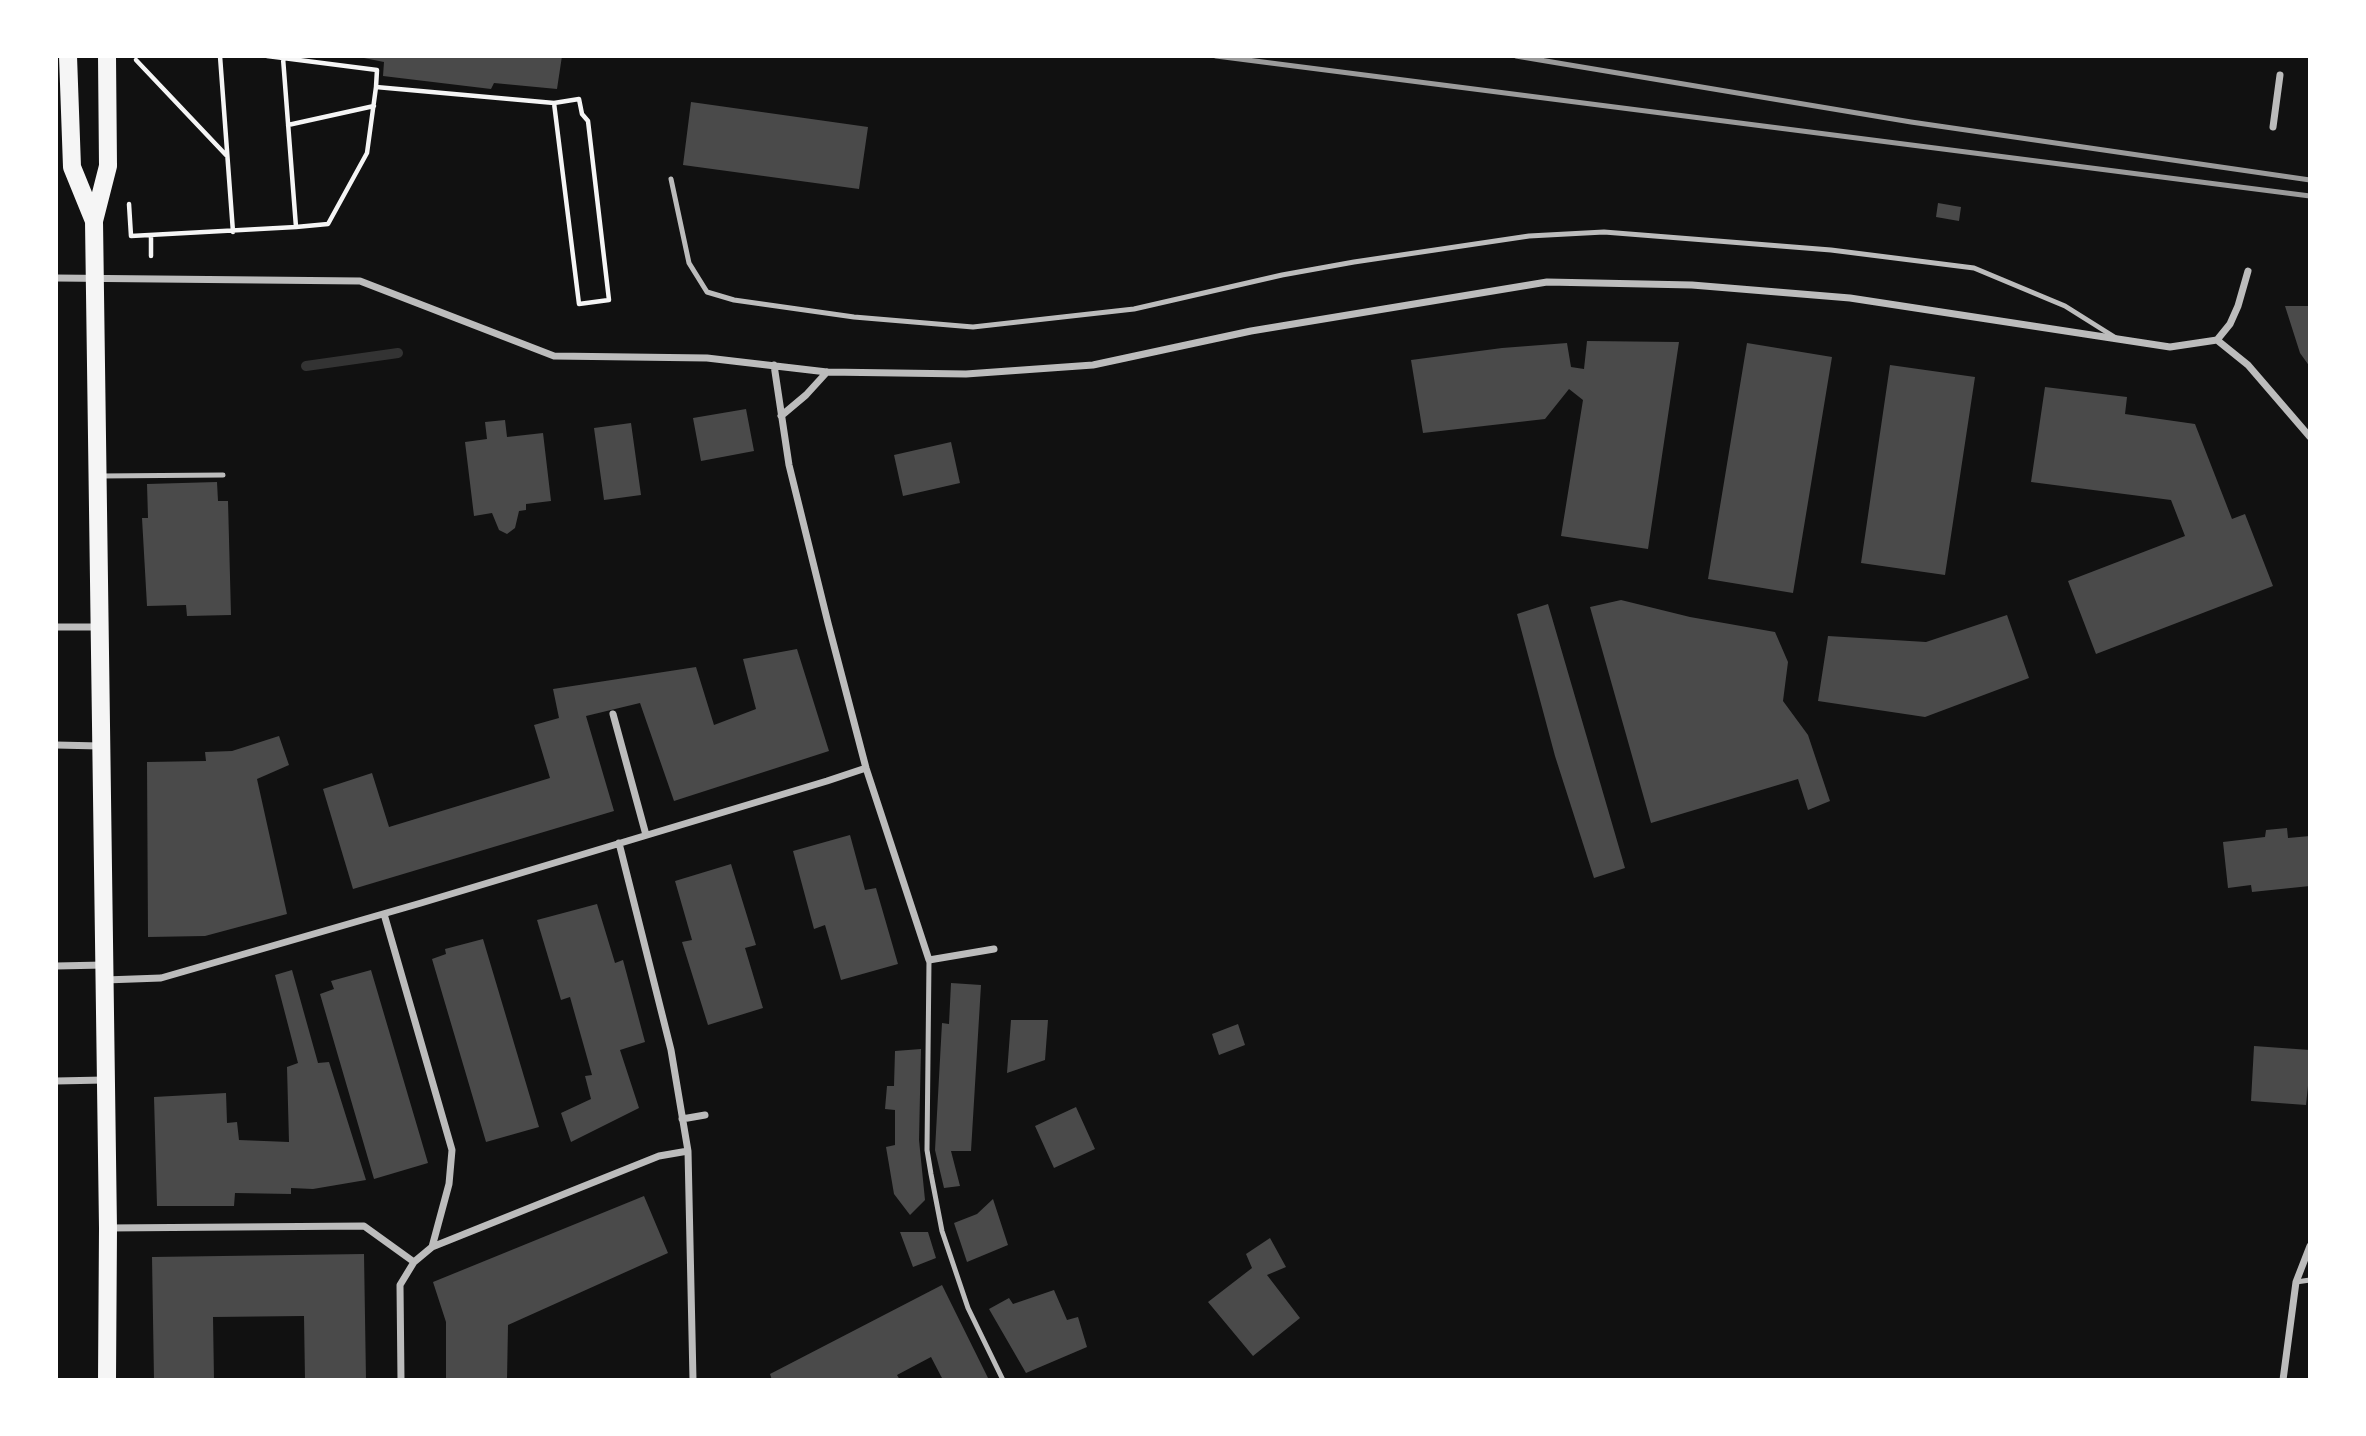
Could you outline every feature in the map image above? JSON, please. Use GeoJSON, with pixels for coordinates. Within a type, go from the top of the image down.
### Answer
{"type":"FeatureCollection","features":[{"type":"Feature","properties":{"kind":"main road"},"geometry":{"type":"LineString","coordinates":[[68,56],[72,167],[94,221]]}},
{"type":"Feature","properties":{"kind":"main road"},"geometry":{"type":"LineString","coordinates":[[107,56],[108,166],[94,221],[108,1228],[107,1380]]}},
{"type":"Feature","properties":{"kind":"street"},"geometry":{"type":"LineString","coordinates":[[2273,127],[2280,75]]}},
{"type":"Feature","properties":{"kind":"street"},"geometry":{"type":"LineString","coordinates":[[56,278],[360,281],[554,356],[707,358],[827,372],[966,374],[1093,365],[1251,331],[1547,282],[1692,285],[1837,297],[2170,347],[2217,340],[2230,324],[2248,271]]}},
{"type":"Feature","properties":{"kind":"street"},"geometry":{"type":"LineString","coordinates":[[2217,340],[2248,365],[2310,438]]}},
{"type":"Feature","properties":{"kind":"street"},"geometry":{"type":"LineString","coordinates":[[774,365],[789,465],[866,768],[929,960],[994,949]]}},
{"type":"Feature","properties":{"kind":"street"},"geometry":{"type":"LineString","coordinates":[[781,416],[806,395],[827,372]]}},
{"type":"Feature","properties":{"kind":"street"},"geometry":{"type":"LineString","coordinates":[[56,627],[99,627]]}},
{"type":"Feature","properties":{"kind":"street"},"geometry":{"type":"LineString","coordinates":[[613,714],[646,835]]}},
{"type":"Feature","properties":{"kind":"street"},"geometry":{"type":"LineString","coordinates":[[56,746],[101,746]]}},
{"type":"Feature","properties":{"kind":"street"},"geometry":{"type":"LineString","coordinates":[[56,966],[161,978],[384,914],[866,768]]}},
{"type":"Feature","properties":{"kind":"street"},"geometry":{"type":"LineString","coordinates":[[619,843],[671,1050],[688,1151],[693,1380]]}},
{"type":"Feature","properties":{"kind":"street"},"geometry":{"type":"LineString","coordinates":[[384,914],[452,1150],[449,1184],[432,1247]]}},
{"type":"Feature","properties":{"kind":"street"},"geometry":{"type":"LineString","coordinates":[[56,1081],[106,1079]]}},
{"type":"Feature","properties":{"kind":"street"},"geometry":{"type":"LineString","coordinates":[[682,1119],[705,1115]]}},
{"type":"Feature","properties":{"kind":"street"},"geometry":{"type":"LineString","coordinates":[[401,1380],[400,1285],[414,1262],[432,1247],[659,1156],[688,1151]]}},
{"type":"Feature","properties":{"kind":"street"},"geometry":{"type":"LineString","coordinates":[[108,1228],[364,1226],[414,1262]]}},
{"type":"Feature","properties":{"kind":"street"},"geometry":{"type":"LineString","coordinates":[[2283,1380],[2296,1282],[2310,1246]]}},
{"type":"Feature","properties":{"kind":"lane"},"geometry":{"type":"LineString","coordinates":[[671,179],[689,263],[707,292],[734,300],[854,317],[973,327],[1134,309],[1282,275],[1354,262],[1529,236],[1604,232],[1831,250],[1973,268],[2065,306],[2116,338]]}},
{"type":"Feature","properties":{"kind":"lane"},"geometry":{"type":"LineString","coordinates":[[97,476],[223,475]]}},
{"type":"Feature","properties":{"kind":"lane"},"geometry":{"type":"LineString","coordinates":[[929,960],[928,1150],[931,1174],[942,1231],[968,1308],[1003,1380]]}},
{"type":"Feature","properties":{"kind":"lane"},"geometry":{"type":"LineString","coordinates":[[2296,1282],[2310,1280]]}},
{"type":"Feature","properties":{"kind":"path"},"geometry":{"type":"LineString","coordinates":[[133,56],[227,156]]}},
{"type":"Feature","properties":{"kind":"path"},"geometry":{"type":"LineString","coordinates":[[220,56],[233,232]]}},
{"type":"Feature","properties":{"kind":"path"},"geometry":{"type":"LineString","coordinates":[[151,236],[328,224],[367,153],[377,70],[267,56]]}},
{"type":"Feature","properties":{"kind":"path"},"geometry":{"type":"LineString","coordinates":[[283,58],[296,227]]}},
{"type":"Feature","properties":{"kind":"path"},"geometry":{"type":"LineString","coordinates":[[376,87],[554,103],[579,99],[582,114],[588,121],[609,300],[579,304],[554,103]]}},
{"type":"Feature","properties":{"kind":"path"},"geometry":{"type":"LineString","coordinates":[[288,125],[374,106]]}},
{"type":"Feature","properties":{"kind":"building"},"geometry":{"type":"Polygon","coordinates":[[[354,56],[562,56],[557,89],[494,83],[491,89],[383,76],[384,62],[354,56]]]}},
{"type":"Feature","properties":{"kind":"building"},"geometry":{"type":"Polygon","coordinates":[[[691,102],[868,127],[859,189],[683,165],[691,102]]]}},
{"type":"Feature","properties":{"kind":"building"},"geometry":{"type":"Polygon","coordinates":[[[1938,203],[1961,207],[1959,221],[1936,217],[1938,203]]]}},
{"type":"Feature","properties":{"kind":"building"},"geometry":{"type":"Polygon","coordinates":[[[2285,306],[2310,306],[2310,367],[2300,353],[2285,306]]]}},
{"type":"Feature","properties":{"kind":"building"},"geometry":{"type":"Polygon","coordinates":[[[1587,341],[1679,342],[1648,549],[1561,536],[1583,400],[1569,389],[1545,419],[1423,433],[1411,360],[1567,343],[1571,367],[1584,369],[1587,341]]]}},
{"type":"Feature","properties":{"kind":"building"},"geometry":{"type":"Polygon","coordinates":[[[1747,343],[1832,357],[1793,593],[1708,579],[1747,343]]]}},
{"type":"Feature","properties":{"kind":"building"},"geometry":{"type":"Polygon","coordinates":[[[1890,365],[1975,377],[1945,575],[1861,563],[1890,365]]]}},
{"type":"Feature","properties":{"kind":"building"},"geometry":{"type":"Polygon","coordinates":[[[2045,387],[2127,397],[2125,414],[2195,424],[2232,519],[2245,514],[2273,586],[2096,654],[2068,581],[2185,536],[2171,500],[2031,482],[2045,387]]]}},
{"type":"Feature","properties":{"kind":"building"},"geometry":{"type":"Polygon","coordinates":[[[746,409],[754,451],[701,461],[693,418],[746,409]]]}},
{"type":"Feature","properties":{"kind":"building"},"geometry":{"type":"Polygon","coordinates":[[[505,420],[507,437],[543,433],[551,501],[526,504],[526,510],[519,511],[515,528],[507,534],[499,530],[492,513],[474,516],[465,442],[487,439],[485,422],[505,420]]]}},
{"type":"Feature","properties":{"kind":"building"},"geometry":{"type":"Polygon","coordinates":[[[631,423],[641,495],[604,500],[594,428],[631,423]]]}},
{"type":"Feature","properties":{"kind":"building"},"geometry":{"type":"Polygon","coordinates":[[[951,442],[960,483],[903,496],[894,455],[951,442]]]}},
{"type":"Feature","properties":{"kind":"building"},"geometry":{"type":"Polygon","coordinates":[[[217,482],[218,501],[228,501],[231,615],[187,616],[186,605],[147,606],[142,518],[148,518],[147,484],[217,482]]]}},
{"type":"Feature","properties":{"kind":"building"},"geometry":{"type":"Polygon","coordinates":[[[1621,600],[1690,617],[1775,632],[1788,662],[1783,701],[1808,735],[1830,801],[1808,810],[1798,779],[1651,823],[1590,607],[1621,600]]]}},
{"type":"Feature","properties":{"kind":"building"},"geometry":{"type":"Polygon","coordinates":[[[1548,604],[1625,868],[1594,878],[1555,756],[1517,614],[1548,604]]]}},
{"type":"Feature","properties":{"kind":"building"},"geometry":{"type":"Polygon","coordinates":[[[2007,615],[2029,678],[1925,717],[1818,701],[1828,636],[1926,642],[2007,615]]]}},
{"type":"Feature","properties":{"kind":"building"},"geometry":{"type":"Polygon","coordinates":[[[797,649],[829,751],[674,801],[640,703],[586,716],[614,811],[353,889],[323,789],[372,773],[389,827],[550,778],[534,725],[559,718],[553,689],[696,667],[714,725],[756,709],[743,659],[797,649]]]}},
{"type":"Feature","properties":{"kind":"building"},"geometry":{"type":"Polygon","coordinates":[[[279,736],[289,765],[257,779],[287,914],[205,936],[148,937],[147,762],[206,761],[205,752],[232,751],[279,736]]]}},
{"type":"Feature","properties":{"kind":"building"},"geometry":{"type":"Polygon","coordinates":[[[2287,828],[2288,838],[2310,836],[2310,886],[2252,892],[2251,885],[2228,888],[2223,842],[2265,837],[2266,830],[2287,828]]]}},
{"type":"Feature","properties":{"kind":"building"},"geometry":{"type":"Polygon","coordinates":[[[850,835],[865,890],[876,888],[898,964],[841,980],[825,925],[814,929],[793,851],[850,835]]]}},
{"type":"Feature","properties":{"kind":"building"},"geometry":{"type":"Polygon","coordinates":[[[731,864],[756,945],[745,948],[763,1008],[708,1025],[682,942],[692,940],[675,881],[731,864]]]}},
{"type":"Feature","properties":{"kind":"building"},"geometry":{"type":"Polygon","coordinates":[[[597,904],[615,963],[623,960],[645,1042],[620,1050],[639,1108],[571,1142],[561,1113],[591,1099],[585,1076],[592,1075],[570,997],[561,1000],[537,920],[597,904]]]}},
{"type":"Feature","properties":{"kind":"building"},"geometry":{"type":"Polygon","coordinates":[[[483,939],[539,1127],[486,1142],[432,959],[446,954],[445,949],[483,939]]]}},
{"type":"Feature","properties":{"kind":"building"},"geometry":{"type":"Polygon","coordinates":[[[292,970],[318,1063],[329,1062],[366,1180],[313,1189],[291,1188],[291,1194],[235,1193],[234,1206],[157,1206],[154,1097],[226,1093],[227,1123],[237,1122],[239,1140],[289,1142],[287,1067],[298,1063],[275,975],[292,970]]]}},
{"type":"Feature","properties":{"kind":"building"},"geometry":{"type":"Polygon","coordinates":[[[371,970],[428,1163],[374,1179],[320,994],[334,989],[331,981],[371,970]]]}},
{"type":"Feature","properties":{"kind":"building"},"geometry":{"type":"Polygon","coordinates":[[[951,983],[981,985],[971,1151],[951,1151],[960,1186],[944,1188],[935,1150],[942,1023],[949,1024],[951,983]]]}},
{"type":"Feature","properties":{"kind":"building"},"geometry":{"type":"Polygon","coordinates":[[[1011,1020],[1048,1020],[1045,1060],[1007,1073],[1011,1020]]]}},
{"type":"Feature","properties":{"kind":"building"},"geometry":{"type":"Polygon","coordinates":[[[1238,1024],[1245,1045],[1219,1055],[1212,1034],[1238,1024]]]}},
{"type":"Feature","properties":{"kind":"building"},"geometry":{"type":"Polygon","coordinates":[[[2254,1046],[2310,1050],[2310,1086],[2306,1105],[2251,1101],[2254,1046]]]}},
{"type":"Feature","properties":{"kind":"building"},"geometry":{"type":"Polygon","coordinates":[[[921,1049],[919,1140],[925,1200],[910,1215],[894,1194],[886,1147],[895,1145],[895,1110],[885,1109],[887,1086],[894,1086],[895,1051],[921,1049]]]}},
{"type":"Feature","properties":{"kind":"building"},"geometry":{"type":"Polygon","coordinates":[[[1076,1107],[1095,1149],[1054,1168],[1035,1126],[1076,1107]]]}},
{"type":"Feature","properties":{"kind":"building"},"geometry":{"type":"Polygon","coordinates":[[[644,1196],[668,1253],[508,1325],[507,1380],[446,1380],[446,1322],[433,1282],[644,1196]]]}},
{"type":"Feature","properties":{"kind":"building"},"geometry":{"type":"Polygon","coordinates":[[[993,1199],[1008,1245],[967,1262],[954,1223],[977,1214],[993,1199]]]}},
{"type":"Feature","properties":{"kind":"building"},"geometry":{"type":"Polygon","coordinates":[[[900,1232],[928,1232],[936,1258],[913,1267],[900,1232]]]}},
{"type":"Feature","properties":{"kind":"building"},"geometry":{"type":"Polygon","coordinates":[[[1270,1238],[1286,1267],[1267,1275],[1300,1318],[1253,1356],[1208,1302],[1252,1268],[1246,1254],[1270,1238]]]}},
{"type":"Feature","properties":{"kind":"building"},"geometry":{"type":"Polygon","coordinates":[[[364,1254],[366,1380],[305,1380],[304,1316],[213,1317],[214,1380],[154,1380],[152,1257],[364,1254]]]}},
{"type":"Feature","properties":{"kind":"building"},"geometry":{"type":"Polygon","coordinates":[[[942,1285],[989,1380],[943,1380],[931,1357],[897,1375],[900,1380],[772,1380],[770,1374],[942,1285]]]}},
{"type":"Feature","properties":{"kind":"building"},"geometry":{"type":"Polygon","coordinates":[[[1054,1290],[1067,1320],[1078,1317],[1087,1347],[1026,1373],[989,1309],[1009,1298],[1013,1304],[1054,1290]]]}},
{"type":"Feature","properties":{"kind":"waterway"},"geometry":{"type":"LineString","coordinates":[[306,366],[398,353]]}},
{"type":"Feature","properties":{"kind":"railway"},"geometry":{"type":"LineString","coordinates":[[1216,56],[2310,196]]}},
{"type":"Feature","properties":{"kind":"railway"},"geometry":{"type":"LineString","coordinates":[[1516,56],[1911,122],[2310,180]]}}]}
